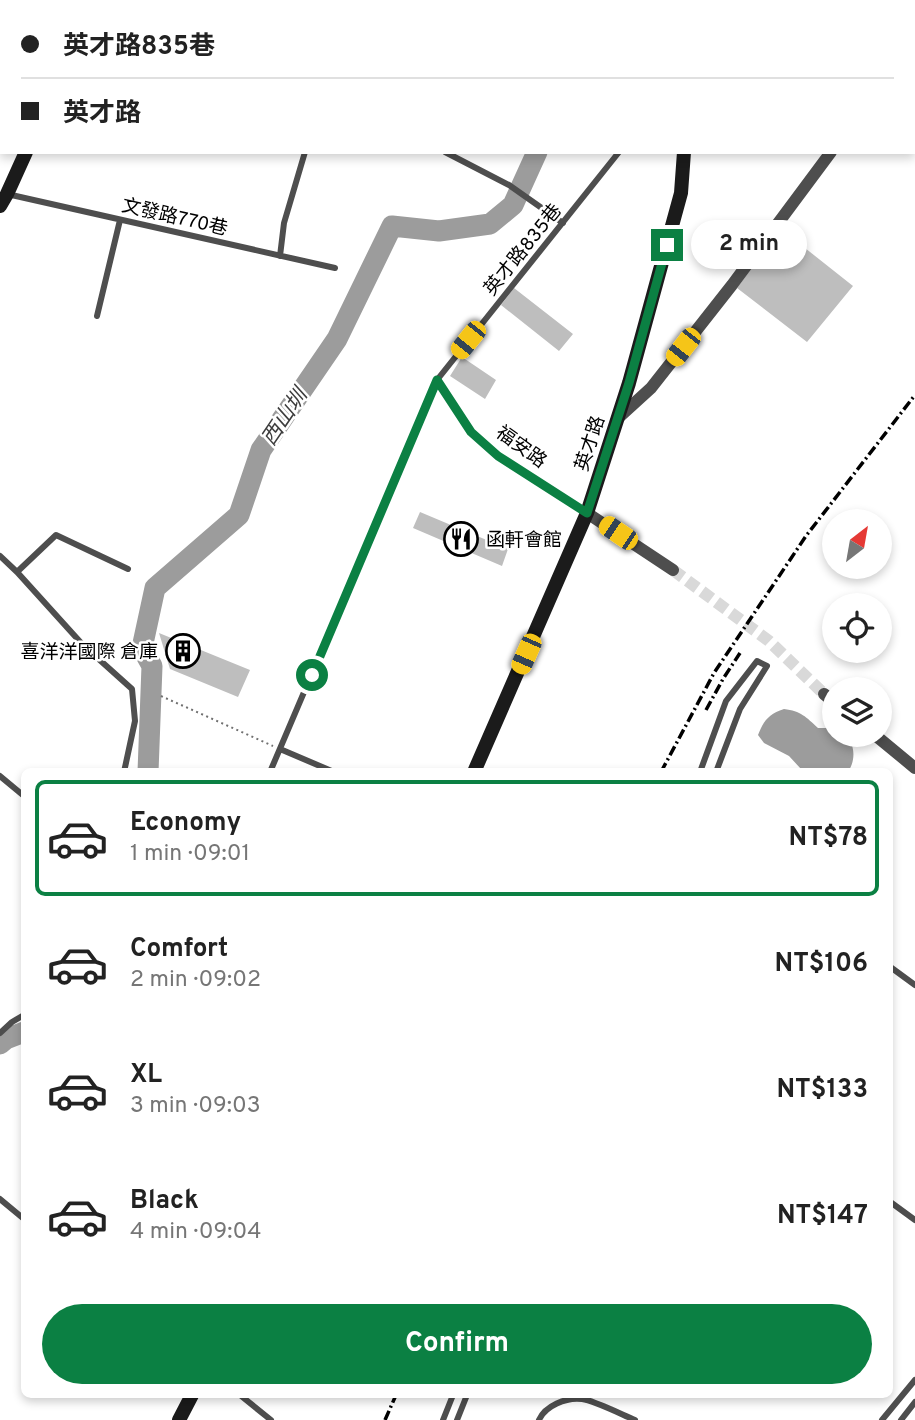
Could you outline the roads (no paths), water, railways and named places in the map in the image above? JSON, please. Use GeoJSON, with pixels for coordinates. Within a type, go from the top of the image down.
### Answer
{"type":"FeatureCollection","features":[{"type":"Feature","properties":{"kind":"street"},"geometry":{"type":"LineString","coordinates":[[4,200],[25,154]]}},
{"type":"Feature","properties":{"kind":"street","name":"英才路"},"geometry":{"type":"LineString","coordinates":[[476,768],[587,513],[629,383],[681,193],[684,154]]}},
{"type":"Feature","properties":{"kind":"street"},"geometry":{"type":"LineString","coordinates":[[616,419],[651,388],[830,154]]}},
{"type":"Feature","properties":{"kind":"street","name":"福安路"},"geometry":{"type":"LineString","coordinates":[[587,513],[673,570]]}},
{"type":"Feature","properties":{"kind":"street"},"geometry":{"type":"LineString","coordinates":[[890,747],[915,768]]}},
{"type":"Feature","properties":{"kind":"street"},"geometry":{"type":"LineString","coordinates":[[179,1420],[190,1398]]}},
{"type":"Feature","properties":{"kind":"lane"},"geometry":{"type":"LineString","coordinates":[[280,256],[284,223],[304,154]]}},
{"type":"Feature","properties":{"kind":"lane"},"geometry":{"type":"LineString","coordinates":[[449,154],[509,184],[563,223]]}},
{"type":"Feature","properties":{"kind":"lane","name":"英才路835巷"},"geometry":{"type":"LineString","coordinates":[[272,768],[437,380],[617,154]]}},
{"type":"Feature","properties":{"kind":"lane","name":"文發路770巷"},"geometry":{"type":"LineString","coordinates":[[4,200],[120,220],[335,268]]}},
{"type":"Feature","properties":{"kind":"lane"},"geometry":{"type":"LineString","coordinates":[[97,316],[120,220]]}},
{"type":"Feature","properties":{"kind":"lane","name":"福安路"},"geometry":{"type":"LineString","coordinates":[[437,380],[471,432],[498,456],[587,513]]}},
{"type":"Feature","properties":{"kind":"lane"},"geometry":{"type":"LineString","coordinates":[[17,572],[56,535],[128,569]]}},
{"type":"Feature","properties":{"kind":"lane"},"geometry":{"type":"LineString","coordinates":[[0,556],[83,645],[132,689],[135,721],[125,768]]}},
{"type":"Feature","properties":{"kind":"lane"},"geometry":{"type":"LineString","coordinates":[[701,768],[726,701],[757,661],[767,666],[740,709],[718,768]]}},
{"type":"Feature","properties":{"kind":"lane"},"geometry":{"type":"LineString","coordinates":[[280,749],[325,768]]}},
{"type":"Feature","properties":{"kind":"lane"},"geometry":{"type":"LineString","coordinates":[[0,776],[21,794]]}},
{"type":"Feature","properties":{"kind":"lane"},"geometry":{"type":"LineString","coordinates":[[893,969],[915,985]]}},
{"type":"Feature","properties":{"kind":"lane"},"geometry":{"type":"LineString","coordinates":[[0,1033],[21,1017]]}},
{"type":"Feature","properties":{"kind":"lane"},"geometry":{"type":"LineString","coordinates":[[0,1199],[21,1216]]}},
{"type":"Feature","properties":{"kind":"lane"},"geometry":{"type":"LineString","coordinates":[[893,1204],[915,1220]]}},
{"type":"Feature","properties":{"kind":"lane"},"geometry":{"type":"LineString","coordinates":[[882,1420],[915,1380]]}},
{"type":"Feature","properties":{"kind":"lane"},"geometry":{"type":"LineString","coordinates":[[244,1398],[271,1420]]}},
{"type":"Feature","properties":{"kind":"lane"},"geometry":{"type":"LineString","coordinates":[[443,1420],[452,1398]]}},
{"type":"Feature","properties":{"kind":"lane"},"geometry":{"type":"LineString","coordinates":[[457,1420],[466,1398]]}},
{"type":"Feature","properties":{"kind":"lane"},"geometry":{"type":"LineString","coordinates":[[539,1420],[543,1412],[562,1401],[583,1399],[635,1420]]}},
{"type":"Feature","properties":{"kind":"lane"},"geometry":{"type":"LineString","coordinates":[[901,1420],[915,1402]]}},
{"type":"Feature","properties":{"kind":"waterway","name":"西山圳"},"geometry":{"type":"LineString","coordinates":[[148,768],[152,666],[142,648],[155,588],[239,515],[261,450],[337,339],[392,226],[439,231],[490,224],[513,205],[536,154]]}},
{"type":"Feature","properties":{"kind":"waterway","name":"西山圳"},"geometry":{"type":"LineString","coordinates":[[0,1044],[21,1033]]}},
{"type":"Feature","properties":{"kind":"tunnel"},"geometry":{"type":"LineString","coordinates":[[673,570],[769,641],[822,692]]}},
{"type":"Feature","properties":{"kind":"railway"},"geometry":{"type":"LineString","coordinates":[[663,768],[714,673],[806,536],[915,395]]}},
{"type":"Feature","properties":{"kind":"railway"},"geometry":{"type":"LineString","coordinates":[[706,710],[740,653]]}},
{"type":"Feature","properties":{"kind":"railway"},"geometry":{"type":"LineString","coordinates":[[385,1420],[395,1398]]}},
{"type":"Feature","properties":{"kind":"place","name":"函軒會館"},"geometry":{"type":"Point","coordinates":[461,539]}},
{"type":"Feature","properties":{"kind":"place","name":"喜洋洋國際 倉庫"},"geometry":{"type":"Point","coordinates":[183,651]}}]}
